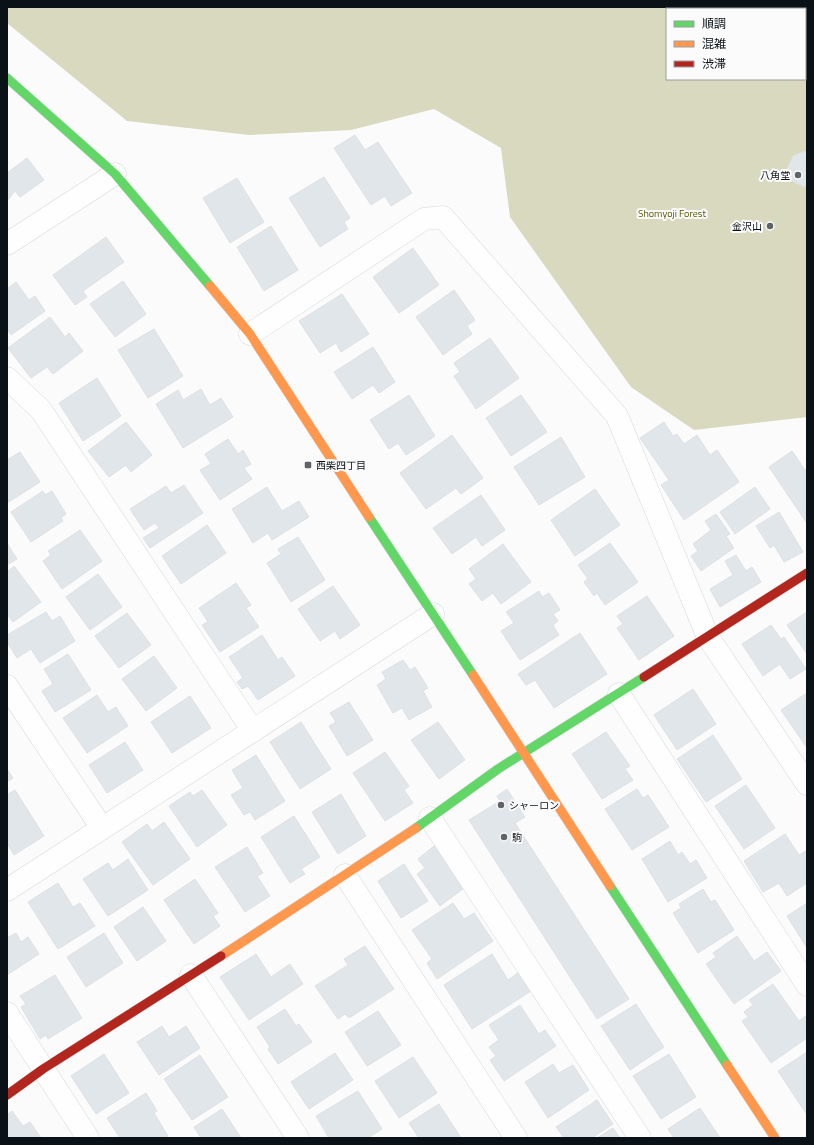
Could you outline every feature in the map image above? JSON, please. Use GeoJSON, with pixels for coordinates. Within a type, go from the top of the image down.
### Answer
{"type":"FeatureCollection","features":[{"type":"Feature","properties":{"kind":"street"},"geometry":{"type":"LineString","coordinates":[[7,78],[115,174],[250,334],[775,1138]]}},
{"type":"Feature","properties":{"kind":"street"},"geometry":{"type":"LineString","coordinates":[[7,244],[115,174]]}},
{"type":"Feature","properties":{"kind":"street"},"geometry":{"type":"LineString","coordinates":[[250,334],[424,218],[443,216],[617,416],[708,637],[805,776]]}},
{"type":"Feature","properties":{"kind":"street"},"geometry":{"type":"LineString","coordinates":[[7,378],[41,410],[253,731]]}},
{"type":"Feature","properties":{"kind":"street"},"geometry":{"type":"LineString","coordinates":[[7,1095],[43,1069],[345,875],[524,752],[619,694],[807,573]]}},
{"type":"Feature","properties":{"kind":"street"},"geometry":{"type":"LineString","coordinates":[[7,890],[433,614]]}},
{"type":"Feature","properties":{"kind":"street"},"geometry":{"type":"LineString","coordinates":[[7,686],[102,828]]}},
{"type":"Feature","properties":{"kind":"street"},"geometry":{"type":"LineString","coordinates":[[619,694],[807,985]]}},
{"type":"Feature","properties":{"kind":"street"},"geometry":{"type":"LineString","coordinates":[[430,818],[640,1138]]}},
{"type":"Feature","properties":{"kind":"street"},"geometry":{"type":"LineString","coordinates":[[345,875],[516,1138]]}},
{"type":"Feature","properties":{"kind":"street"},"geometry":{"type":"LineString","coordinates":[[191,975],[298,1138]]}},
{"type":"Feature","properties":{"kind":"street"},"geometry":{"type":"LineString","coordinates":[[7,1012],[88,1138]]}},
{"type":"Feature","properties":{"kind":"green space","name":"Shomyoji Forest"},"geometry":{"type":"Polygon","coordinates":[[[7,7],[807,7],[807,417],[694,430],[631,387],[510,217],[501,148],[434,109],[351,130],[249,135],[127,121],[7,23],[7,7]]]}},
{"type":"Feature","properties":{"kind":"building"},"geometry":{"type":"Polygon","coordinates":[[[355,135],[365,150],[378,142],[412,193],[391,206],[385,196],[371,205],[334,148],[355,135]]]}},
{"type":"Feature","properties":{"kind":"building","name":"八角堂"},"geometry":{"type":"Polygon","coordinates":[[[805,151],[807,152],[807,185],[804,187],[792,181],[787,169],[793,156],[805,151]]]}},
{"type":"Feature","properties":{"kind":"building"},"geometry":{"type":"Polygon","coordinates":[[[27,158],[44,180],[20,197],[15,191],[7,201],[7,173],[27,158]]]}},
{"type":"Feature","properties":{"kind":"building"},"geometry":{"type":"Polygon","coordinates":[[[324,177],[350,218],[344,222],[348,229],[320,247],[289,198],[324,177]]]}},
{"type":"Feature","properties":{"kind":"building"},"geometry":{"type":"Polygon","coordinates":[[[237,178],[264,222],[230,243],[203,198],[237,178]]]}},
{"type":"Feature","properties":{"kind":"building"},"geometry":{"type":"Polygon","coordinates":[[[271,226],[298,270],[264,291],[237,247],[271,226]]]}},
{"type":"Feature","properties":{"kind":"building"},"geometry":{"type":"Polygon","coordinates":[[[106,237],[124,262],[83,291],[87,297],[75,305],[53,275],[106,237]]]}},
{"type":"Feature","properties":{"kind":"building"},"geometry":{"type":"Polygon","coordinates":[[[413,248],[439,285],[399,313],[373,277],[413,248]]]}},
{"type":"Feature","properties":{"kind":"building"},"geometry":{"type":"Polygon","coordinates":[[[123,281],[146,314],[115,337],[90,304],[123,281]]]}},
{"type":"Feature","properties":{"kind":"building"},"geometry":{"type":"Polygon","coordinates":[[[16,282],[29,300],[35,296],[45,311],[11,335],[7,329],[7,289],[16,282]]]}},
{"type":"Feature","properties":{"kind":"building"},"geometry":{"type":"Polygon","coordinates":[[[454,290],[475,320],[467,326],[472,334],[443,355],[416,317],[454,290]]]}},
{"type":"Feature","properties":{"kind":"building"},"geometry":{"type":"Polygon","coordinates":[[[342,294],[369,334],[341,352],[336,343],[320,353],[299,321],[342,294]]]}},
{"type":"Feature","properties":{"kind":"building"},"geometry":{"type":"Polygon","coordinates":[[[50,317],[65,337],[69,333],[83,351],[53,374],[47,367],[31,378],[8,348],[50,317]]]}},
{"type":"Feature","properties":{"kind":"building"},"geometry":{"type":"Polygon","coordinates":[[[154,329],[183,376],[148,398],[118,350],[154,329]]]}},
{"type":"Feature","properties":{"kind":"building"},"geometry":{"type":"Polygon","coordinates":[[[490,338],[519,378],[476,409],[454,376],[460,372],[454,363],[490,338]]]}},
{"type":"Feature","properties":{"kind":"building"},"geometry":{"type":"Polygon","coordinates":[[[373,347],[395,382],[379,393],[373,385],[352,399],[334,372],[373,347]]]}},
{"type":"Feature","properties":{"kind":"building"},"geometry":{"type":"Polygon","coordinates":[[[97,378],[121,416],[83,441],[59,403],[97,378]]]}},
{"type":"Feature","properties":{"kind":"building"},"geometry":{"type":"Polygon","coordinates":[[[201,389],[210,405],[221,398],[233,417],[183,448],[156,404],[178,390],[183,400],[201,389]]]}},
{"type":"Feature","properties":{"kind":"building"},"geometry":{"type":"Polygon","coordinates":[[[409,395],[435,436],[406,455],[398,443],[389,449],[370,420],[409,395]]]}},
{"type":"Feature","properties":{"kind":"building"},"geometry":{"type":"Polygon","coordinates":[[[521,395],[547,432],[511,456],[486,418],[521,395]]]}},
{"type":"Feature","properties":{"kind":"building"},"geometry":{"type":"Polygon","coordinates":[[[126,422],[152,455],[131,472],[126,465],[109,477],[88,451],[126,422]]]}},
{"type":"Feature","properties":{"kind":"building"},"geometry":{"type":"Polygon","coordinates":[[[664,422],[673,436],[677,434],[684,444],[697,435],[710,455],[717,450],[739,482],[684,520],[661,485],[669,480],[640,438],[664,422]]]}},
{"type":"Feature","properties":{"kind":"building"},"geometry":{"type":"Polygon","coordinates":[[[452,435],[483,478],[461,494],[456,488],[426,509],[400,473],[452,435]]]}},
{"type":"Feature","properties":{"kind":"building"},"geometry":{"type":"Polygon","coordinates":[[[561,437],[585,477],[539,505],[514,467],[561,437]]]}},
{"type":"Feature","properties":{"kind":"building"},"geometry":{"type":"Polygon","coordinates":[[[228,439],[238,454],[243,450],[251,464],[244,468],[252,479],[220,500],[200,470],[211,464],[205,454],[228,439]]]}},
{"type":"Feature","properties":{"kind":"building"},"geometry":{"type":"Polygon","coordinates":[[[792,451],[805,470],[807,469],[806,522],[769,467],[792,451]]]}},
{"type":"Feature","properties":{"kind":"building"},"geometry":{"type":"Polygon","coordinates":[[[20,452],[40,482],[7,503],[7,460],[20,452]]]}},
{"type":"Feature","properties":{"kind":"building"},"geometry":{"type":"Polygon","coordinates":[[[184,485],[203,513],[150,548],[143,538],[159,528],[155,523],[144,530],[130,509],[166,486],[171,493],[184,485]]]}},
{"type":"Feature","properties":{"kind":"building"},"geometry":{"type":"Polygon","coordinates":[[[267,487],[282,511],[299,501],[309,517],[272,540],[268,533],[253,543],[232,509],[267,487]]]}},
{"type":"Feature","properties":{"kind":"building"},"geometry":{"type":"Polygon","coordinates":[[[755,487],[770,509],[735,534],[720,512],[755,487]]]}},
{"type":"Feature","properties":{"kind":"building"},"geometry":{"type":"Polygon","coordinates":[[[595,489],[620,525],[575,556],[551,520],[595,489]]]}},
{"type":"Feature","properties":{"kind":"building"},"geometry":{"type":"Polygon","coordinates":[[[43,491],[45,495],[52,491],[66,514],[61,518],[63,521],[31,542],[11,512],[43,491]]]}},
{"type":"Feature","properties":{"kind":"building"},"geometry":{"type":"Polygon","coordinates":[[[481,495],[505,530],[482,546],[476,537],[452,554],[433,528],[481,495]]]}},
{"type":"Feature","properties":{"kind":"building"},"geometry":{"type":"Polygon","coordinates":[[[779,512],[803,552],[784,562],[774,545],[770,548],[756,526],[779,512]]]}},
{"type":"Feature","properties":{"kind":"building"},"geometry":{"type":"Polygon","coordinates":[[[716,514],[730,534],[726,536],[734,548],[701,571],[691,556],[698,551],[693,544],[711,530],[705,521],[716,514]]]}},
{"type":"Feature","properties":{"kind":"building"},"geometry":{"type":"Polygon","coordinates":[[[207,525],[226,553],[181,584],[162,556],[207,525]]]}},
{"type":"Feature","properties":{"kind":"building"},"geometry":{"type":"Polygon","coordinates":[[[80,530],[102,561],[62,589],[43,561],[51,555],[48,551],[80,530]]]}},
{"type":"Feature","properties":{"kind":"building"},"geometry":{"type":"Polygon","coordinates":[[[298,537],[325,580],[291,602],[267,563],[281,554],[278,549],[298,537]]]}},
{"type":"Feature","properties":{"kind":"building"},"geometry":{"type":"Polygon","coordinates":[[[7,543],[17,559],[7,565],[7,543]]]}},
{"type":"Feature","properties":{"kind":"building"},"geometry":{"type":"Polygon","coordinates":[[[610,543],[638,582],[605,605],[597,593],[594,596],[584,582],[588,579],[578,565],[610,543]]]}},
{"type":"Feature","properties":{"kind":"building"},"geometry":{"type":"Polygon","coordinates":[[[503,544],[531,582],[501,604],[493,593],[482,601],[469,584],[476,579],[469,569],[503,544]]]}},
{"type":"Feature","properties":{"kind":"building"},"geometry":{"type":"Polygon","coordinates":[[[736,555],[746,571],[752,567],[761,582],[720,607],[710,589],[733,575],[725,561],[736,555]]]}},
{"type":"Feature","properties":{"kind":"building"},"geometry":{"type":"Polygon","coordinates":[[[14,566],[41,602],[13,622],[7,614],[7,572],[14,566]]]}},
{"type":"Feature","properties":{"kind":"building"},"geometry":{"type":"Polygon","coordinates":[[[98,574],[122,607],[90,630],[66,597],[98,574]]]}},
{"type":"Feature","properties":{"kind":"building"},"geometry":{"type":"Polygon","coordinates":[[[236,583],[251,605],[246,608],[259,627],[220,652],[202,625],[208,622],[199,608],[236,583]]]}},
{"type":"Feature","properties":{"kind":"building"},"geometry":{"type":"Polygon","coordinates":[[[333,586],[360,625],[340,639],[335,631],[320,641],[298,609],[333,586]]]}},
{"type":"Feature","properties":{"kind":"building"},"geometry":{"type":"Polygon","coordinates":[[[539,591],[542,597],[549,593],[560,610],[553,614],[558,621],[553,625],[559,635],[520,660],[501,631],[514,623],[506,612],[539,591]]]}},
{"type":"Feature","properties":{"kind":"building"},"geometry":{"type":"Polygon","coordinates":[[[647,596],[674,636],[639,660],[617,628],[623,624],[617,616],[647,596]]]}},
{"type":"Feature","properties":{"kind":"building"},"geometry":{"type":"Polygon","coordinates":[[[46,612],[52,621],[60,616],[75,641],[40,663],[31,649],[17,658],[7,642],[7,635],[46,612]]]}},
{"type":"Feature","properties":{"kind":"building"},"geometry":{"type":"Polygon","coordinates":[[[807,612],[807,654],[787,625],[807,612]]]}},
{"type":"Feature","properties":{"kind":"building"},"geometry":{"type":"Polygon","coordinates":[[[127,613],[151,645],[119,668],[95,636],[127,613]]]}},
{"type":"Feature","properties":{"kind":"building"},"geometry":{"type":"Polygon","coordinates":[[[771,625],[781,639],[784,637],[806,669],[790,679],[780,664],[763,676],[742,644],[771,625]]]}},
{"type":"Feature","properties":{"kind":"building"},"geometry":{"type":"Polygon","coordinates":[[[580,633],[607,674],[554,708],[535,680],[526,685],[518,674],[580,633]]]}},
{"type":"Feature","properties":{"kind":"building"},"geometry":{"type":"Polygon","coordinates":[[[262,635],[278,660],[282,657],[295,676],[258,700],[248,686],[242,689],[237,682],[243,678],[229,657],[262,635]]]}},
{"type":"Feature","properties":{"kind":"building"},"geometry":{"type":"Polygon","coordinates":[[[68,654],[91,690],[55,712],[42,691],[53,684],[44,669],[68,654]]]}},
{"type":"Feature","properties":{"kind":"building"},"geometry":{"type":"Polygon","coordinates":[[[154,656],[177,688],[146,711],[122,679],[154,656]]]}},
{"type":"Feature","properties":{"kind":"building"},"geometry":{"type":"Polygon","coordinates":[[[403,660],[410,670],[415,667],[428,688],[423,691],[432,707],[409,720],[402,708],[393,713],[377,685],[386,679],[382,672],[403,660]]]}},
{"type":"Feature","properties":{"kind":"building"},"geometry":{"type":"Polygon","coordinates":[[[693,689],[716,724],[677,750],[654,715],[693,689]]]}},
{"type":"Feature","properties":{"kind":"building"},"geometry":{"type":"Polygon","coordinates":[[[807,693],[807,748],[781,710],[807,693]]]}},
{"type":"Feature","properties":{"kind":"building"},"geometry":{"type":"Polygon","coordinates":[[[97,695],[108,712],[116,707],[128,726],[87,753],[63,718],[97,695]]]}},
{"type":"Feature","properties":{"kind":"building"},"geometry":{"type":"Polygon","coordinates":[[[190,696],[211,728],[172,753],[151,722],[190,696]]]}},
{"type":"Feature","properties":{"kind":"building"},"geometry":{"type":"Polygon","coordinates":[[[349,702],[373,740],[347,756],[329,726],[336,722],[330,713],[349,702]]]}},
{"type":"Feature","properties":{"kind":"building"},"geometry":{"type":"Polygon","coordinates":[[[301,722],[331,769],[300,789],[270,742],[301,722]]]}},
{"type":"Feature","properties":{"kind":"building"},"geometry":{"type":"Polygon","coordinates":[[[438,722],[465,760],[439,779],[411,740],[438,722]]]}},
{"type":"Feature","properties":{"kind":"building"},"geometry":{"type":"Polygon","coordinates":[[[606,732],[630,766],[625,769],[633,780],[602,799],[572,754],[606,732]]]}},
{"type":"Feature","properties":{"kind":"building"},"geometry":{"type":"Polygon","coordinates":[[[713,735],[742,779],[706,802],[677,759],[713,735]]]}},
{"type":"Feature","properties":{"kind":"building"},"geometry":{"type":"Polygon","coordinates":[[[125,742],[143,770],[107,793],[89,765],[125,742]]]}},
{"type":"Feature","properties":{"kind":"building"},"geometry":{"type":"Polygon","coordinates":[[[385,752],[409,786],[404,790],[413,803],[385,821],[353,773],[385,752]]]}},
{"type":"Feature","properties":{"kind":"building"},"geometry":{"type":"Polygon","coordinates":[[[256,755],[285,801],[255,820],[250,812],[244,815],[231,795],[243,788],[232,770],[256,755]]]}},
{"type":"Feature","properties":{"kind":"building"},"geometry":{"type":"Polygon","coordinates":[[[7,769],[13,778],[7,782],[7,769]]]}},
{"type":"Feature","properties":{"kind":"building"},"geometry":{"type":"Polygon","coordinates":[[[746,785],[775,828],[744,849],[715,806],[746,785]]]}},
{"type":"Feature","properties":{"kind":"building"},"geometry":{"type":"Polygon","coordinates":[[[507,789],[525,817],[515,823],[629,999],[597,1019],[469,820],[500,801],[497,796],[507,789]]]}},
{"type":"Feature","properties":{"kind":"building"},"geometry":{"type":"Polygon","coordinates":[[[637,789],[643,798],[648,795],[669,827],[632,850],[605,809],[637,789]]]}},
{"type":"Feature","properties":{"kind":"building"},"geometry":{"type":"Polygon","coordinates":[[[15,790],[44,836],[14,855],[7,843],[7,795],[15,790]]]}},
{"type":"Feature","properties":{"kind":"building"},"geometry":{"type":"Polygon","coordinates":[[[202,790],[227,825],[197,847],[169,806],[190,792],[193,796],[202,790]]]}},
{"type":"Feature","properties":{"kind":"building"},"geometry":{"type":"Polygon","coordinates":[[[341,794],[366,836],[338,854],[312,812],[341,794]]]}},
{"type":"Feature","properties":{"kind":"building"},"geometry":{"type":"Polygon","coordinates":[[[294,816],[320,857],[301,869],[305,874],[290,883],[261,837],[294,816]]]}},
{"type":"Feature","properties":{"kind":"building"},"geometry":{"type":"Polygon","coordinates":[[[164,822],[190,859],[153,885],[122,842],[147,824],[152,831],[164,822]]]}},
{"type":"Feature","properties":{"kind":"building"},"geometry":{"type":"Polygon","coordinates":[[[785,834],[799,855],[807,850],[807,883],[787,896],[779,883],[763,892],[744,861],[785,834]]]}},
{"type":"Feature","properties":{"kind":"building"},"geometry":{"type":"Polygon","coordinates":[[[670,841],[678,855],[682,852],[690,864],[696,860],[707,878],[668,902],[642,859],[670,841]]]}},
{"type":"Feature","properties":{"kind":"building"},"geometry":{"type":"Polygon","coordinates":[[[434,846],[464,888],[440,906],[417,874],[425,868],[418,859],[434,846]]]}},
{"type":"Feature","properties":{"kind":"building"},"geometry":{"type":"Polygon","coordinates":[[[247,847],[263,873],[257,876],[270,896],[245,912],[215,867],[247,847]]]}},
{"type":"Feature","properties":{"kind":"building"},"geometry":{"type":"Polygon","coordinates":[[[128,859],[148,890],[108,916],[83,879],[108,863],[113,870],[128,859]]]}},
{"type":"Feature","properties":{"kind":"building"},"geometry":{"type":"Polygon","coordinates":[[[404,864],[428,901],[401,918],[378,881],[404,864]]]}},
{"type":"Feature","properties":{"kind":"building"},"geometry":{"type":"Polygon","coordinates":[[[195,879],[218,913],[213,916],[220,926],[194,944],[164,900],[195,879]]]}},
{"type":"Feature","properties":{"kind":"building"},"geometry":{"type":"Polygon","coordinates":[[[58,883],[73,907],[80,903],[95,926],[58,949],[28,902],[58,883]]]}},
{"type":"Feature","properties":{"kind":"building"},"geometry":{"type":"Polygon","coordinates":[[[703,889],[711,902],[715,900],[734,930],[698,953],[673,913],[681,908],[679,904],[703,889]]]}},
{"type":"Feature","properties":{"kind":"building"},"geometry":{"type":"Polygon","coordinates":[[[453,903],[464,919],[474,913],[493,941],[437,979],[427,963],[432,959],[412,930],[453,903]]]}},
{"type":"Feature","properties":{"kind":"building"},"geometry":{"type":"Polygon","coordinates":[[[807,903],[807,948],[787,916],[807,903]]]}},
{"type":"Feature","properties":{"kind":"building"},"geometry":{"type":"Polygon","coordinates":[[[143,907],[166,941],[137,961],[114,927],[143,907]]]}},
{"type":"Feature","properties":{"kind":"building"},"geometry":{"type":"Polygon","coordinates":[[[16,933],[21,942],[28,937],[39,954],[7,975],[7,938],[16,933]]]}},
{"type":"Feature","properties":{"kind":"building"},"geometry":{"type":"Polygon","coordinates":[[[104,933],[123,963],[86,987],[67,957],[104,933]]]}},
{"type":"Feature","properties":{"kind":"building"},"geometry":{"type":"Polygon","coordinates":[[[737,936],[754,961],[767,952],[781,971],[734,1004],[706,964],[716,957],[713,953],[737,936]]]}},
{"type":"Feature","properties":{"kind":"building"},"geometry":{"type":"Polygon","coordinates":[[[365,946],[394,989],[349,1018],[345,1014],[338,1019],[315,986],[348,965],[344,959],[365,946]]]}},
{"type":"Feature","properties":{"kind":"building"},"geometry":{"type":"Polygon","coordinates":[[[256,954],[271,977],[290,964],[303,984],[249,1020],[220,977],[256,954]]]}},
{"type":"Feature","properties":{"kind":"building"},"geometry":{"type":"Polygon","coordinates":[[[492,954],[508,980],[519,972],[531,991],[472,1029],[444,985],[492,954]]]}},
{"type":"Feature","properties":{"kind":"building"},"geometry":{"type":"Polygon","coordinates":[[[55,975],[82,1018],[48,1039],[46,1035],[40,1039],[21,1007],[26,1004],[20,996],[55,975]]]}},
{"type":"Feature","properties":{"kind":"building"},"geometry":{"type":"Polygon","coordinates":[[[773,984],[799,1021],[807,1015],[807,1038],[771,1063],[742,1021],[748,1017],[744,1012],[753,1005],[749,1000],[773,984]]]}},
{"type":"Feature","properties":{"kind":"building"},"geometry":{"type":"Polygon","coordinates":[[[636,1004],[664,1047],[630,1070],[601,1026],[636,1004]]]}},
{"type":"Feature","properties":{"kind":"building"},"geometry":{"type":"Polygon","coordinates":[[[520,1005],[539,1034],[545,1030],[556,1046],[504,1081],[490,1060],[496,1056],[489,1047],[499,1040],[489,1025],[520,1005]]]}},
{"type":"Feature","properties":{"kind":"building"},"geometry":{"type":"Polygon","coordinates":[[[285,1009],[296,1026],[299,1024],[312,1042],[278,1064],[268,1049],[270,1047],[257,1027],[285,1009]]]}},
{"type":"Feature","properties":{"kind":"building"},"geometry":{"type":"Polygon","coordinates":[[[378,1011],[401,1045],[367,1066],[345,1032],[378,1011]]]}},
{"type":"Feature","properties":{"kind":"building"},"geometry":{"type":"Polygon","coordinates":[[[162,1026],[169,1037],[186,1026],[200,1048],[159,1075],[137,1042],[162,1026]]]}},
{"type":"Feature","properties":{"kind":"building"},"geometry":{"type":"Polygon","coordinates":[[[807,1052],[807,1115],[778,1071],[807,1052]]]}},
{"type":"Feature","properties":{"kind":"building"},"geometry":{"type":"Polygon","coordinates":[[[335,1053],[353,1080],[309,1109],[291,1082],[335,1053]]]}},
{"type":"Feature","properties":{"kind":"building"},"geometry":{"type":"Polygon","coordinates":[[[104,1054],[129,1093],[96,1114],[71,1076],[104,1054]]]}},
{"type":"Feature","properties":{"kind":"building"},"geometry":{"type":"Polygon","coordinates":[[[669,1054],[696,1097],[661,1119],[633,1076],[669,1054]]]}},
{"type":"Feature","properties":{"kind":"building"},"geometry":{"type":"Polygon","coordinates":[[[200,1055],[228,1097],[192,1120],[164,1079],[200,1055]]]}},
{"type":"Feature","properties":{"kind":"building"},"geometry":{"type":"Polygon","coordinates":[[[413,1057],[437,1093],[399,1118],[375,1081],[413,1057]]]}},
{"type":"Feature","properties":{"kind":"building"},"geometry":{"type":"Polygon","coordinates":[[[553,1064],[559,1073],[573,1065],[589,1090],[548,1118],[525,1082],[553,1064]]]}},
{"type":"Feature","properties":{"kind":"building"},"geometry":{"type":"Polygon","coordinates":[[[358,1091],[382,1129],[368,1138],[329,1138],[316,1116],[358,1091]]]}},
{"type":"Feature","properties":{"kind":"building"},"geometry":{"type":"Polygon","coordinates":[[[146,1093],[157,1111],[154,1113],[168,1136],[165,1138],[120,1138],[107,1118],[146,1093]]]}},
{"type":"Feature","properties":{"kind":"building"},"geometry":{"type":"Polygon","coordinates":[[[597,1100],[613,1124],[592,1138],[564,1138],[556,1127],[597,1100]]]}},
{"type":"Feature","properties":{"kind":"building"},"geometry":{"type":"Polygon","coordinates":[[[439,1104],[461,1138],[419,1138],[409,1123],[439,1104]]]}},
{"type":"Feature","properties":{"kind":"building"},"geometry":{"type":"Polygon","coordinates":[[[700,1108],[720,1138],[674,1138],[668,1129],[700,1108]]]}},
{"type":"Feature","properties":{"kind":"building"},"geometry":{"type":"Polygon","coordinates":[[[222,1109],[241,1138],[201,1138],[194,1127],[222,1109]]]}},
{"type":"Feature","properties":{"kind":"building"},"geometry":{"type":"Polygon","coordinates":[[[12,1111],[23,1126],[30,1122],[41,1138],[7,1138],[7,1115],[12,1111]]]}},
{"type":"Feature","properties":{"kind":"building"},"geometry":{"type":"Polygon","coordinates":[[[613,1128],[620,1138],[597,1138],[613,1128]]]}},
{"type":"Feature","properties":{"kind":"traffic: fast"},"geometry":{"type":"LineString","coordinates":[[7,78],[115,174],[210,286]]}},
{"type":"Feature","properties":{"kind":"traffic: fast"},"geometry":{"type":"LineString","coordinates":[[369,517],[473,675]]}},
{"type":"Feature","properties":{"kind":"traffic: fast"},"geometry":{"type":"LineString","coordinates":[[416,828],[498,769],[644,677]]}},
{"type":"Feature","properties":{"kind":"traffic: fast"},"geometry":{"type":"LineString","coordinates":[[610,886],[727,1065]]}},
{"type":"Feature","properties":{"kind":"traffic: slow"},"geometry":{"type":"LineString","coordinates":[[210,286],[250,334],[369,517]]}},
{"type":"Feature","properties":{"kind":"traffic: slow"},"geometry":{"type":"LineString","coordinates":[[473,675],[610,886]]}},
{"type":"Feature","properties":{"kind":"traffic: slow"},"geometry":{"type":"LineString","coordinates":[[221,956],[416,828]]}},
{"type":"Feature","properties":{"kind":"traffic: slow"},"geometry":{"type":"LineString","coordinates":[[727,1065],[775,1138]]}},
{"type":"Feature","properties":{"kind":"traffic: jam"},"geometry":{"type":"LineString","coordinates":[[644,677],[807,573]]}},
{"type":"Feature","properties":{"kind":"traffic: jam"},"geometry":{"type":"LineString","coordinates":[[7,1095],[43,1069],[221,956]]}},
{"type":"Feature","properties":{"kind":"place","name":"八角堂"},"geometry":{"type":"Point","coordinates":[798,175]}},
{"type":"Feature","properties":{"kind":"place","name":"金沢山"},"geometry":{"type":"Point","coordinates":[770,226]}},
{"type":"Feature","properties":{"kind":"place","name":"西柴四丁目"},"geometry":{"type":"Point","coordinates":[308,465]}},
{"type":"Feature","properties":{"kind":"place","name":"シャーロン"},"geometry":{"type":"Point","coordinates":[501,805]}},
{"type":"Feature","properties":{"kind":"place","name":"駒"},"geometry":{"type":"Point","coordinates":[504,837]}}]}
